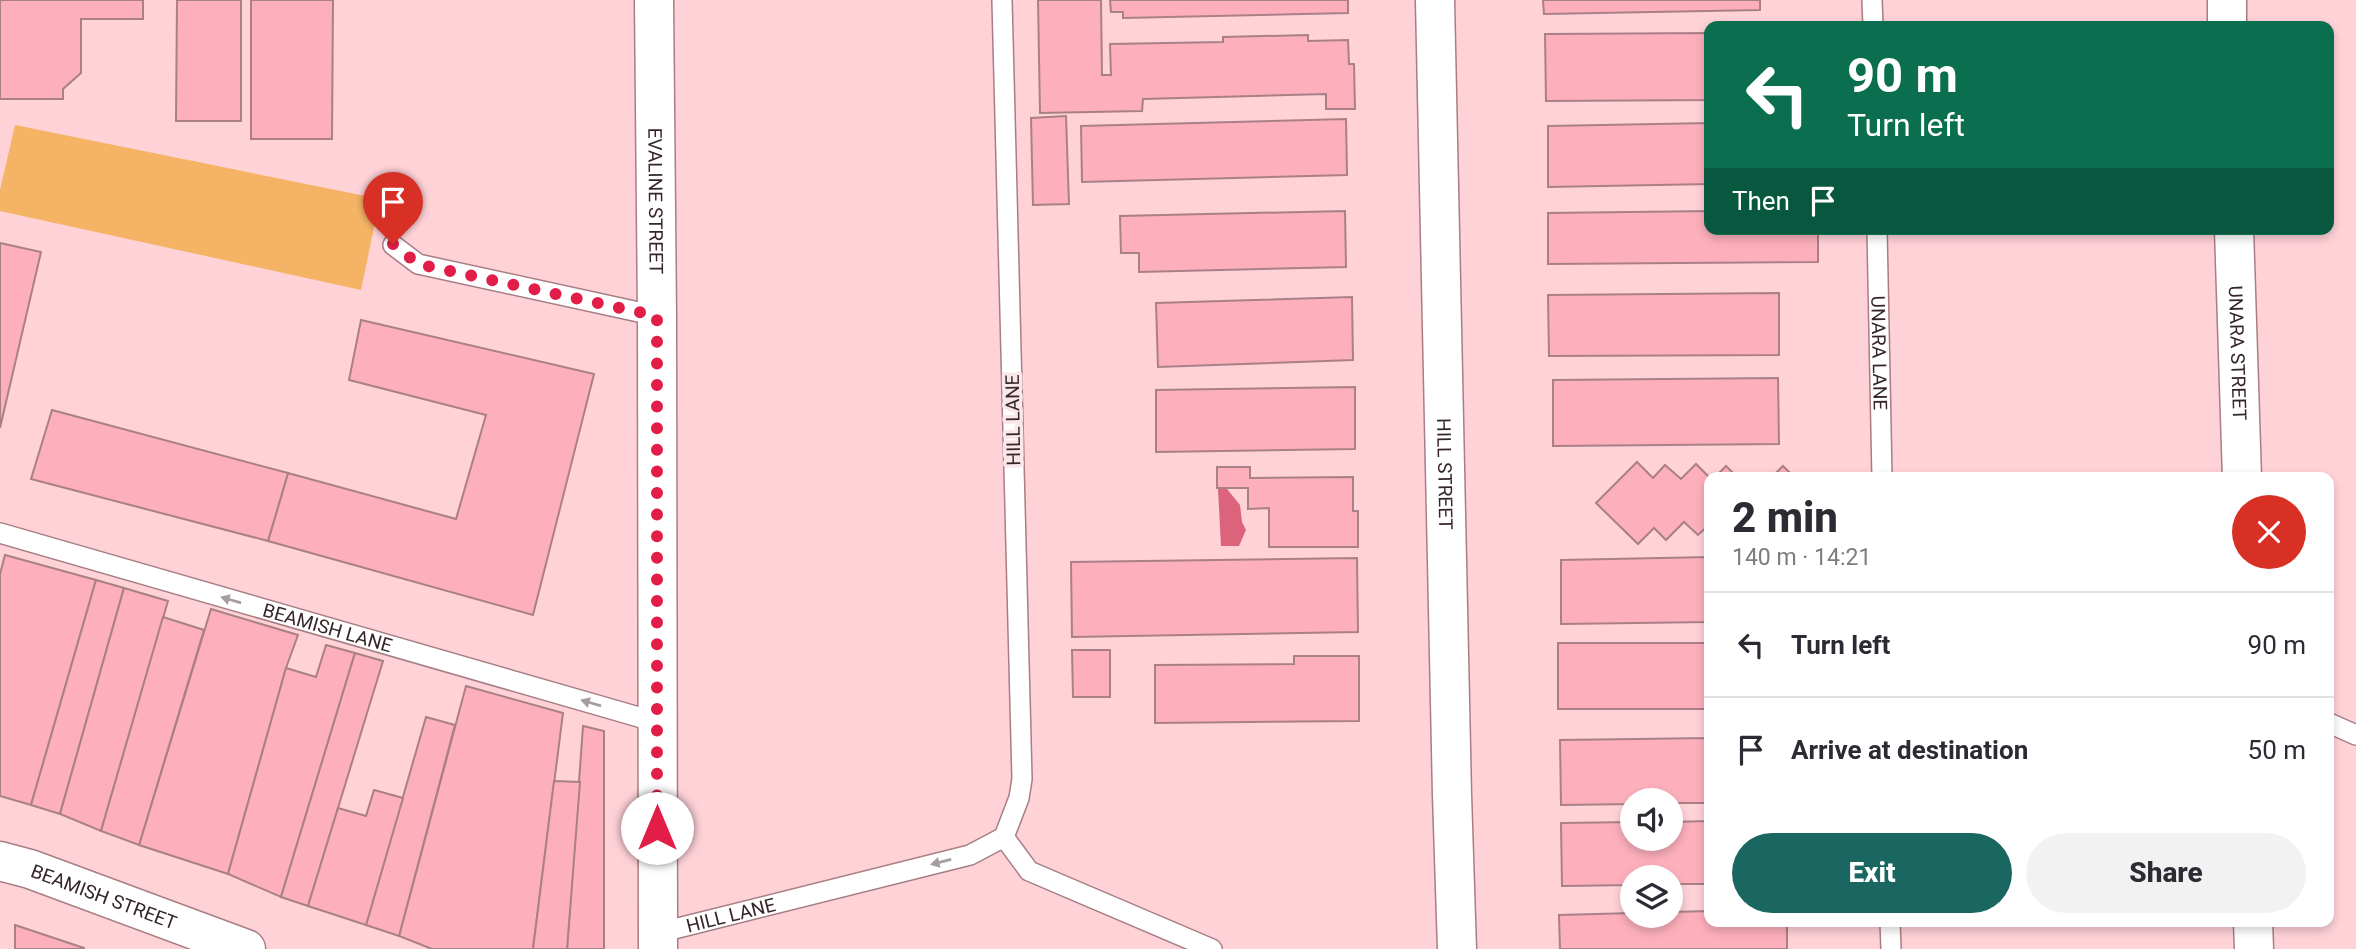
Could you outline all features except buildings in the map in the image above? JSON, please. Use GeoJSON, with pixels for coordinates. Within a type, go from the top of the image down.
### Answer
{"type":"FeatureCollection","features":[{"type":"Feature","properties":{"kind":"street","name":"EVALINE STREET"},"geometry":{"type":"LineString","coordinates":[[654,0],[658,941]]}},
{"type":"Feature","properties":{"kind":"street","name":"HILL STREET"},"geometry":{"type":"LineString","coordinates":[[1435,0],[1457,949]]}},
{"type":"Feature","properties":{"kind":"street"},"geometry":{"type":"LineString","coordinates":[[2227,0],[2227,21]]}},
{"type":"Feature","properties":{"kind":"street","name":"UNARA STREET"},"geometry":{"type":"LineString","coordinates":[[2234,235],[2242,472]]}},
{"type":"Feature","properties":{"kind":"street","name":"BEAMISH STREET"},"geometry":{"type":"LineString","coordinates":[[0,861],[30,869],[246,949]]}},
{"type":"Feature","properties":{"kind":"street"},"geometry":{"type":"LineString","coordinates":[[2253,927],[2254,949]]}},
{"type":"Feature","properties":{"kind":"lane","name":"HILL LANE"},"geometry":{"type":"LineString","coordinates":[[658,941],[970,855],[1004,837],[1019,798],[1022,779],[1002,0]]}},
{"type":"Feature","properties":{"kind":"lane"},"geometry":{"type":"LineString","coordinates":[[1872,0],[1873,21]]}},
{"type":"Feature","properties":{"kind":"lane","name":"UNARA LANE"},"geometry":{"type":"LineString","coordinates":[[1877,235],[1882,472]]}},
{"type":"Feature","properties":{"kind":"lane"},"geometry":{"type":"LineString","coordinates":[[393,244],[418,264],[657,316]]}},
{"type":"Feature","properties":{"kind":"lane","name":"BEAMISH LANE"},"geometry":{"type":"LineString","coordinates":[[0,533],[656,722]]}},
{"type":"Feature","properties":{"kind":"lane"},"geometry":{"type":"LineString","coordinates":[[2334,725],[2356,734]]}},
{"type":"Feature","properties":{"kind":"lane"},"geometry":{"type":"LineString","coordinates":[[1004,837],[1029,871],[1212,949]]}},
{"type":"Feature","properties":{"kind":"lane"},"geometry":{"type":"LineString","coordinates":[[1890,927],[1891,949]]}},
{"type":"Feature","properties":{"kind":"shaded area"},"geometry":{"type":"Polygon","coordinates":[[[15,125],[380,199],[361,290],[0,211],[0,190],[15,125]]]}},
{"type":"Feature","properties":{"kind":"shaded area"},"geometry":{"type":"Polygon","coordinates":[[[1218,489],[1227,489],[1240,505],[1246,530],[1239,546],[1221,546],[1218,489]]]}},
{"type":"Feature","properties":{"kind":"route"},"geometry":{"type":"LineString","coordinates":[[393,244],[418,264],[657,316],[657,828]]}}]}
